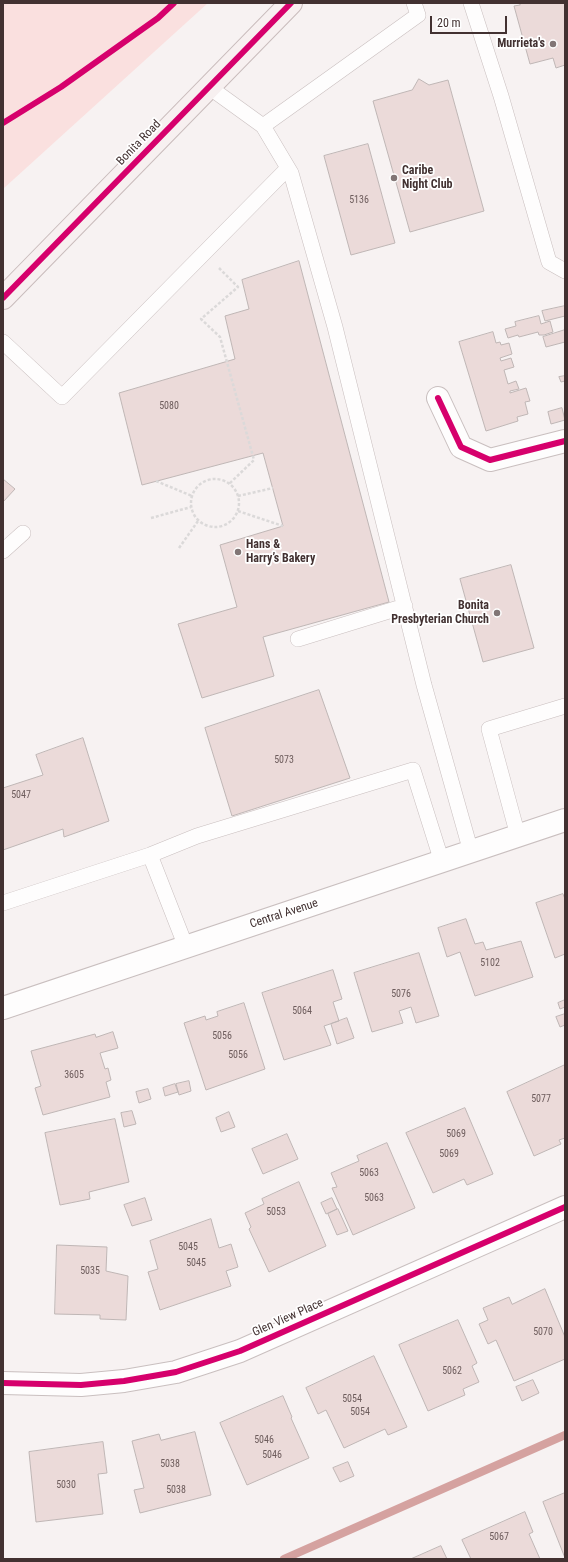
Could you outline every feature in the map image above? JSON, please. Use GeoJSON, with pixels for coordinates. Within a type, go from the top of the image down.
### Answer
{"type":"FeatureCollection","features":[{"type":"Feature","properties":{"kind":"main road","name":"Bonita Road"},"geometry":{"type":"LineString","coordinates":[[3,298],[291,3]]}},
{"type":"Feature","properties":{"kind":"street"},"geometry":{"type":"LineString","coordinates":[[438,398],[461,447],[490,460],[565,441]]}},
{"type":"Feature","properties":{"kind":"street","name":"Central Avenue"},"geometry":{"type":"LineString","coordinates":[[3,1008],[565,820]]}},
{"type":"Feature","properties":{"kind":"street","name":"Glen View Place"},"geometry":{"type":"LineString","coordinates":[[3,1383],[81,1385],[124,1381],[176,1372],[240,1351],[565,1207]]}},
{"type":"Feature","properties":{"kind":"lane"},"geometry":{"type":"LineString","coordinates":[[263,126],[418,15],[414,3]]}},
{"type":"Feature","properties":{"kind":"lane"},"geometry":{"type":"LineString","coordinates":[[471,3],[501,96],[548,262],[565,271]]}},
{"type":"Feature","properties":{"kind":"lane"},"geometry":{"type":"LineString","coordinates":[[209,87],[263,126],[288,168],[334,327],[428,699],[471,852]]}},
{"type":"Feature","properties":{"kind":"lane"},"geometry":{"type":"LineString","coordinates":[[3,342],[62,397],[288,168]]}},
{"type":"Feature","properties":{"kind":"lane"},"geometry":{"type":"LineString","coordinates":[[3,551],[23,533]]}},
{"type":"Feature","properties":{"kind":"lane"},"geometry":{"type":"LineString","coordinates":[[298,638],[404,606]]}},
{"type":"Feature","properties":{"kind":"lane"},"geometry":{"type":"LineString","coordinates":[[518,836],[489,729],[565,706]]}},
{"type":"Feature","properties":{"kind":"lane"},"geometry":{"type":"LineString","coordinates":[[3,903],[150,855],[197,836],[413,770],[442,862]]}},
{"type":"Feature","properties":{"kind":"lane"},"geometry":{"type":"LineString","coordinates":[[150,855],[186,947]]}},
{"type":"Feature","properties":{"kind":"path"},"geometry":{"type":"LineString","coordinates":[[205,252],[238,287],[201,319],[220,337],[254,460],[229,484]]}},
{"type":"Feature","properties":{"kind":"path"},"geometry":{"type":"LineString","coordinates":[[222,480],[229,484],[238,496],[238,511],[234,518],[221,527],[213,527],[198,521],[190,507],[192,496],[199,485],[206,481],[222,480]]}},
{"type":"Feature","properties":{"kind":"path"},"geometry":{"type":"LineString","coordinates":[[156,481],[192,496]]}},
{"type":"Feature","properties":{"kind":"path"},"geometry":{"type":"LineString","coordinates":[[238,496],[273,488]]}},
{"type":"Feature","properties":{"kind":"path"},"geometry":{"type":"LineString","coordinates":[[151,518],[190,507]]}},
{"type":"Feature","properties":{"kind":"path"},"geometry":{"type":"LineString","coordinates":[[238,511],[283,526]]}},
{"type":"Feature","properties":{"kind":"path"},"geometry":{"type":"LineString","coordinates":[[178,548],[198,521]]}},
{"type":"Feature","properties":{"kind":"shaded area"},"geometry":{"type":"Polygon","coordinates":[[[3,3],[208,3],[3,189],[3,3]]]}},
{"type":"Feature","properties":{"kind":"building"},"geometry":{"type":"Polygon","coordinates":[[[519,3],[565,3],[565,65],[556,68],[553,58],[530,64],[514,6],[520,5],[519,3]]]}},
{"type":"Feature","properties":{"kind":"building"},"geometry":{"type":"Polygon","coordinates":[[[419,79],[429,85],[448,80],[484,211],[410,232],[373,101],[412,90],[419,79]]]}},
{"type":"Feature","properties":{"kind":"building"},"geometry":{"type":"Polygon","coordinates":[[[368,144],[395,243],[351,255],[324,156],[368,144]]]}},
{"type":"Feature","properties":{"kind":"building"},"geometry":{"type":"Polygon","coordinates":[[[299,261],[389,602],[263,637],[274,676],[202,698],[178,624],[237,607],[220,545],[283,526],[263,453],[142,485],[119,393],[235,359],[225,316],[249,309],[242,280],[299,261]]]}},
{"type":"Feature","properties":{"kind":"building"},"geometry":{"type":"Polygon","coordinates":[[[565,306],[565,316],[545,321],[542,311],[565,306]]]}},
{"type":"Feature","properties":{"kind":"building"},"geometry":{"type":"Polygon","coordinates":[[[539,316],[541,324],[550,321],[553,332],[539,335],[538,332],[508,338],[505,329],[516,326],[515,322],[539,316]]]}},
{"type":"Feature","properties":{"kind":"building"},"geometry":{"type":"Polygon","coordinates":[[[565,330],[565,342],[546,347],[543,337],[565,330]]]}},
{"type":"Feature","properties":{"kind":"building"},"geometry":{"type":"Polygon","coordinates":[[[493,332],[496,343],[500,342],[501,345],[509,343],[512,354],[500,358],[501,361],[511,358],[514,367],[504,370],[508,384],[516,381],[519,389],[510,391],[510,393],[526,388],[530,401],[525,402],[528,414],[517,417],[518,421],[486,431],[459,342],[493,332]]]}},
{"type":"Feature","properties":{"kind":"building"},"geometry":{"type":"Polygon","coordinates":[[[565,376],[565,381],[561,382],[559,377],[565,376]]]}},
{"type":"Feature","properties":{"kind":"building"},"geometry":{"type":"Polygon","coordinates":[[[562,408],[565,420],[551,424],[548,412],[562,408]]]}},
{"type":"Feature","properties":{"kind":"building"},"geometry":{"type":"Polygon","coordinates":[[[3,479],[15,489],[3,502],[3,479]]]}},
{"type":"Feature","properties":{"kind":"building","name":"Bonita Presbyterian Church"},"geometry":{"type":"Polygon","coordinates":[[[511,565],[534,648],[483,662],[460,579],[511,565]]]}},
{"type":"Feature","properties":{"kind":"building"},"geometry":{"type":"Polygon","coordinates":[[[319,690],[350,778],[232,816],[205,728],[319,690]]]}},
{"type":"Feature","properties":{"kind":"building"},"geometry":{"type":"Polygon","coordinates":[[[83,738],[109,821],[64,837],[63,829],[3,850],[3,788],[43,775],[36,755],[83,738]]]}},
{"type":"Feature","properties":{"kind":"building"},"geometry":{"type":"Polygon","coordinates":[[[563,894],[565,899],[565,954],[555,958],[536,903],[563,894]]]}},
{"type":"Feature","properties":{"kind":"building"},"geometry":{"type":"Polygon","coordinates":[[[466,919],[475,944],[483,942],[486,950],[521,941],[533,977],[475,996],[460,952],[447,957],[438,928],[466,919]]]}},
{"type":"Feature","properties":{"kind":"building"},"geometry":{"type":"Polygon","coordinates":[[[419,953],[439,1016],[416,1023],[411,1007],[399,1011],[403,1023],[372,1032],[354,973],[419,953]]]}},
{"type":"Feature","properties":{"kind":"building"},"geometry":{"type":"Polygon","coordinates":[[[333,970],[342,999],[333,1002],[339,1021],[324,1026],[331,1045],[284,1060],[262,993],[333,970]]]}},
{"type":"Feature","properties":{"kind":"building"},"geometry":{"type":"Polygon","coordinates":[[[565,1000],[565,1007],[560,1009],[558,1003],[565,1000]]]}},
{"type":"Feature","properties":{"kind":"building"},"geometry":{"type":"Polygon","coordinates":[[[244,1003],[265,1069],[206,1090],[184,1023],[205,1016],[206,1020],[218,1016],[217,1012],[244,1003]]]}},
{"type":"Feature","properties":{"kind":"building"},"geometry":{"type":"Polygon","coordinates":[[[565,1014],[565,1025],[560,1027],[556,1017],[565,1014]]]}},
{"type":"Feature","properties":{"kind":"building"},"geometry":{"type":"Polygon","coordinates":[[[347,1018],[354,1038],[337,1044],[331,1024],[347,1018]]]}},
{"type":"Feature","properties":{"kind":"building"},"geometry":{"type":"Polygon","coordinates":[[[113,1032],[118,1048],[100,1053],[105,1069],[108,1068],[111,1080],[106,1082],[110,1097],[43,1115],[35,1088],[41,1086],[31,1051],[95,1034],[96,1037],[113,1032]]]}},
{"type":"Feature","properties":{"kind":"building"},"geometry":{"type":"Polygon","coordinates":[[[565,1065],[565,1138],[559,1140],[561,1144],[534,1156],[507,1092],[565,1065]]]}},
{"type":"Feature","properties":{"kind":"building"},"geometry":{"type":"Polygon","coordinates":[[[189,1081],[191,1091],[179,1095],[176,1084],[189,1081]]]}},
{"type":"Feature","properties":{"kind":"building"},"geometry":{"type":"Polygon","coordinates":[[[175,1084],[178,1092],[165,1096],[163,1088],[175,1084]]]}},
{"type":"Feature","properties":{"kind":"building"},"geometry":{"type":"Polygon","coordinates":[[[148,1089],[151,1099],[139,1103],[136,1092],[148,1089]]]}},
{"type":"Feature","properties":{"kind":"building"},"geometry":{"type":"Polygon","coordinates":[[[465,1108],[493,1174],[467,1185],[464,1179],[433,1193],[406,1133],[465,1108]]]}},
{"type":"Feature","properties":{"kind":"building"},"geometry":{"type":"Polygon","coordinates":[[[132,1111],[136,1124],[124,1127],[121,1113],[132,1111]]]}},
{"type":"Feature","properties":{"kind":"building"},"geometry":{"type":"Polygon","coordinates":[[[229,1112],[235,1127],[221,1132],[216,1118],[229,1112]]]}},
{"type":"Feature","properties":{"kind":"building"},"geometry":{"type":"Polygon","coordinates":[[[115,1119],[129,1182],[89,1192],[90,1199],[60,1205],[45,1133],[115,1119]]]}},
{"type":"Feature","properties":{"kind":"building"},"geometry":{"type":"Polygon","coordinates":[[[287,1134],[298,1159],[263,1174],[252,1149],[287,1134]]]}},
{"type":"Feature","properties":{"kind":"building"},"geometry":{"type":"Polygon","coordinates":[[[387,1143],[415,1208],[353,1235],[332,1188],[337,1187],[331,1173],[359,1161],[357,1156],[387,1143]]]}},
{"type":"Feature","properties":{"kind":"building"},"geometry":{"type":"Polygon","coordinates":[[[299,1182],[326,1246],[269,1272],[249,1229],[251,1227],[245,1213],[264,1204],[262,1199],[299,1182]]]}},
{"type":"Feature","properties":{"kind":"building"},"geometry":{"type":"Polygon","coordinates":[[[145,1198],[152,1220],[132,1226],[124,1205],[145,1198]]]}},
{"type":"Feature","properties":{"kind":"building"},"geometry":{"type":"Polygon","coordinates":[[[332,1198],[337,1209],[326,1214],[321,1203],[332,1198]]]}},
{"type":"Feature","properties":{"kind":"building"},"geometry":{"type":"Polygon","coordinates":[[[338,1209],[348,1231],[337,1235],[328,1214],[338,1209]]]}},
{"type":"Feature","properties":{"kind":"building"},"geometry":{"type":"Polygon","coordinates":[[[211,1219],[219,1248],[231,1244],[238,1267],[226,1271],[231,1286],[160,1310],[148,1272],[158,1269],[150,1241],[211,1219]]]}},
{"type":"Feature","properties":{"kind":"building"},"geometry":{"type":"Polygon","coordinates":[[[57,1245],[107,1247],[106,1271],[128,1276],[126,1320],[100,1319],[100,1315],[55,1314],[57,1245]]]}},
{"type":"Feature","properties":{"kind":"building"},"geometry":{"type":"Polygon","coordinates":[[[545,1289],[565,1337],[565,1359],[514,1381],[496,1340],[488,1344],[479,1324],[488,1320],[483,1308],[509,1297],[512,1304],[545,1289]]]}},
{"type":"Feature","properties":{"kind":"building"},"geometry":{"type":"Polygon","coordinates":[[[458,1320],[477,1363],[472,1366],[479,1382],[463,1389],[465,1395],[428,1411],[399,1345],[458,1320]]]}},
{"type":"Feature","properties":{"kind":"building"},"geometry":{"type":"Polygon","coordinates":[[[374,1356],[407,1427],[388,1435],[385,1429],[344,1448],[326,1410],[318,1414],[306,1388],[374,1356]]]}},
{"type":"Feature","properties":{"kind":"building"},"geometry":{"type":"Polygon","coordinates":[[[533,1380],[539,1393],[522,1401],[516,1387],[533,1380]]]}},
{"type":"Feature","properties":{"kind":"building"},"geometry":{"type":"Polygon","coordinates":[[[283,1396],[309,1458],[247,1485],[220,1423],[283,1396]]]}},
{"type":"Feature","properties":{"kind":"building"},"geometry":{"type":"Polygon","coordinates":[[[195,1432],[211,1495],[140,1513],[134,1490],[144,1488],[132,1441],[159,1434],[161,1440],[195,1432]]]}},
{"type":"Feature","properties":{"kind":"building"},"geometry":{"type":"Polygon","coordinates":[[[103,1442],[107,1473],[98,1474],[103,1514],[36,1522],[29,1452],[103,1442]]]}},
{"type":"Feature","properties":{"kind":"building"},"geometry":{"type":"Polygon","coordinates":[[[348,1462],[354,1476],[340,1482],[333,1468],[348,1462]]]}},
{"type":"Feature","properties":{"kind":"building"},"geometry":{"type":"Polygon","coordinates":[[[565,1493],[565,1558],[543,1502],[565,1493]]]}},
{"type":"Feature","properties":{"kind":"building"},"geometry":{"type":"Polygon","coordinates":[[[525,1512],[533,1532],[529,1534],[540,1559],[471,1559],[462,1540],[525,1512]]]}},
{"type":"Feature","properties":{"kind":"building"},"geometry":{"type":"Polygon","coordinates":[[[441,1546],[447,1559],[411,1559],[441,1546]]]}},
{"type":"Feature","properties":{"kind":"waterway"},"geometry":{"type":"LineString","coordinates":[[284,1559],[565,1435]]}},
{"type":"Feature","properties":{"kind":"cycle path"},"geometry":{"type":"LineString","coordinates":[[3,123],[61,87],[158,18],[174,3]]}},
{"type":"Feature","properties":{"kind":"cycle path"},"geometry":{"type":"LineString","coordinates":[[3,298],[291,3]]}},
{"type":"Feature","properties":{"kind":"cycle path"},"geometry":{"type":"LineString","coordinates":[[438,398],[461,447],[490,460],[565,441]]}},
{"type":"Feature","properties":{"kind":"cycle path"},"geometry":{"type":"LineString","coordinates":[[3,1383],[81,1385],[124,1381],[176,1372],[240,1351],[565,1207]]}},
{"type":"Feature","properties":{"kind":"place","name":"Murrieta's"},"geometry":{"type":"Point","coordinates":[553,44]}},
{"type":"Feature","properties":{"kind":"place","name":"Caribe Night Club"},"geometry":{"type":"Point","coordinates":[394,178]}},
{"type":"Feature","properties":{"kind":"place","name":"Hans & Harry’s Bakery"},"geometry":{"type":"Point","coordinates":[238,552]}},
{"type":"Feature","properties":{"kind":"place","name":"Bonita Presbyterian Church"},"geometry":{"type":"Point","coordinates":[497,613]}}]}
